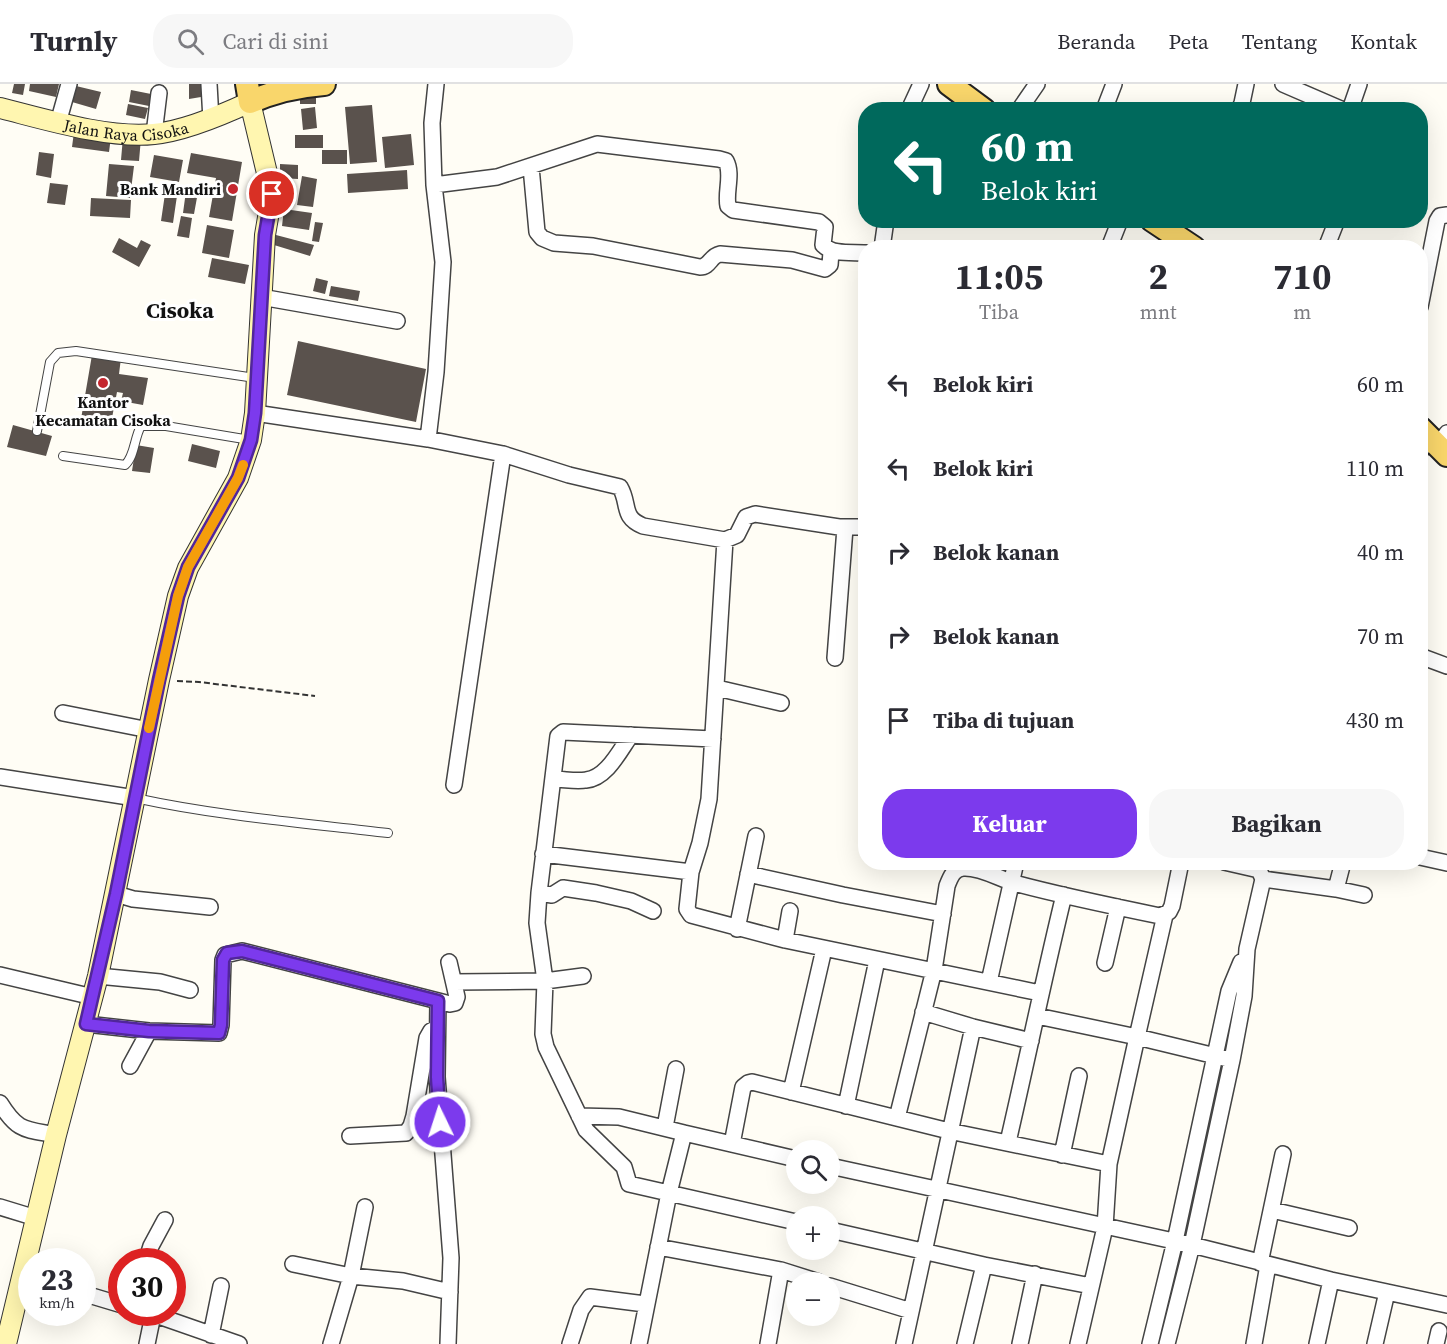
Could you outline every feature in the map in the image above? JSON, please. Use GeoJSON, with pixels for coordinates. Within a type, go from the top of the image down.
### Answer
{"type":"FeatureCollection","features":[{"type":"Feature","properties":{"kind":"main road"},"geometry":{"type":"LineString","coordinates":[[249,93],[268,94],[296,86],[324,84]]}},
{"type":"Feature","properties":{"kind":"main road"},"geometry":{"type":"LineString","coordinates":[[949,84],[973,102]]}},
{"type":"Feature","properties":{"kind":"main road"},"geometry":{"type":"LineString","coordinates":[[1167,228],[1183,240]]}},
{"type":"Feature","properties":{"kind":"street"},"geometry":{"type":"LineString","coordinates":[[58,123],[69,84]]}},
{"type":"Feature","properties":{"kind":"street"},"geometry":{"type":"LineString","coordinates":[[209,84],[212,120]]}},
{"type":"Feature","properties":{"kind":"street"},"geometry":{"type":"LineString","coordinates":[[428,439],[436,372],[443,262],[434,185],[432,123],[436,84]]}},
{"type":"Feature","properties":{"kind":"street"},"geometry":{"type":"LineString","coordinates":[[913,102],[921,84]]}},
{"type":"Feature","properties":{"kind":"street"},"geometry":{"type":"LineString","coordinates":[[1025,102],[1037,84]]}},
{"type":"Feature","properties":{"kind":"street"},"geometry":{"type":"LineString","coordinates":[[1107,102],[1114,84]]}},
{"type":"Feature","properties":{"kind":"street"},"geometry":{"type":"LineString","coordinates":[[1242,102],[1246,84]]}},
{"type":"Feature","properties":{"kind":"street"},"geometry":{"type":"LineString","coordinates":[[1282,84],[1324,102]]}},
{"type":"Feature","properties":{"kind":"street"},"geometry":{"type":"LineString","coordinates":[[1353,102],[1359,84]]}},
{"type":"Feature","properties":{"kind":"street"},"geometry":{"type":"LineString","coordinates":[[154,134],[159,93]]}},
{"type":"Feature","properties":{"kind":"street"},"geometry":{"type":"LineString","coordinates":[[32,1248],[36,1218],[56,1135],[98,976],[178,596],[188,567],[238,478],[251,440],[255,413],[265,235],[272,194],[249,93]]}},
{"type":"Feature","properties":{"kind":"street","name":"Jalan Raya Cisoka"},"geometry":{"type":"LineString","coordinates":[[0,108],[58,123],[117,133],[154,134],[212,120],[249,93]]}},
{"type":"Feature","properties":{"kind":"street"},"geometry":{"type":"LineString","coordinates":[[434,185],[497,177],[597,144],[723,159],[729,167],[726,200],[728,206],[733,210],[819,222],[825,227],[823,245],[831,252],[858,254]]}},
{"type":"Feature","properties":{"kind":"street"},"geometry":{"type":"LineString","coordinates":[[531,166],[537,232],[542,238],[554,243],[593,246],[700,267],[705,266],[713,257],[720,254],[792,260],[825,269],[830,265],[831,252]]}},
{"type":"Feature","properties":{"kind":"street"},"geometry":{"type":"LineString","coordinates":[[1428,267],[1437,221],[1440,216],[1447,215]]}},
{"type":"Feature","properties":{"kind":"street"},"geometry":{"type":"LineString","coordinates":[[261,297],[397,321]]}},
{"type":"Feature","properties":{"kind":"street"},"geometry":{"type":"LineString","coordinates":[[255,413],[428,439],[503,454],[569,475],[620,487],[624,494],[628,515],[634,522],[643,526],[704,538],[725,540],[737,535],[746,517],[755,514],[845,528],[858,527]]}},
{"type":"Feature","properties":{"kind":"street"},"geometry":{"type":"LineString","coordinates":[[454,785],[503,454]]}},
{"type":"Feature","properties":{"kind":"street"},"geometry":{"type":"LineString","coordinates":[[836,658],[845,528]]}},
{"type":"Feature","properties":{"kind":"street"},"geometry":{"type":"LineString","coordinates":[[725,540],[709,799],[691,872],[687,909],[691,915],[737,929],[824,949],[1040,993]]}},
{"type":"Feature","properties":{"kind":"street"},"geometry":{"type":"LineString","coordinates":[[1428,659],[1447,666]]}},
{"type":"Feature","properties":{"kind":"street"},"geometry":{"type":"LineString","coordinates":[[717,688],[781,703]]}},
{"type":"Feature","properties":{"kind":"street"},"geometry":{"type":"LineString","coordinates":[[63,713],[148,730]]}},
{"type":"Feature","properties":{"kind":"street"},"geometry":{"type":"LineString","coordinates":[[713,739],[563,732],[558,736],[537,923],[545,981],[543,1034],[546,1047],[579,1116],[593,1138],[624,1167],[628,1184],[786,1220]]}},
{"type":"Feature","properties":{"kind":"street"},"geometry":{"type":"LineString","coordinates":[[553,779],[585,781],[595,778],[613,761],[631,735]]}},
{"type":"Feature","properties":{"kind":"street"},"geometry":{"type":"LineString","coordinates":[[0,777],[135,798]]}},
{"type":"Feature","properties":{"kind":"street"},"geometry":{"type":"LineString","coordinates":[[737,929],[756,836]]}},
{"type":"Feature","properties":{"kind":"street"},"geometry":{"type":"LineString","coordinates":[[543,855],[691,872]]}},
{"type":"Feature","properties":{"kind":"street"},"geometry":{"type":"LineString","coordinates":[[1428,859],[1447,863]]}},
{"type":"Feature","properties":{"kind":"street"},"geometry":{"type":"LineString","coordinates":[[897,1118],[934,970],[947,886],[956,870]]}},
{"type":"Feature","properties":{"kind":"street"},"geometry":{"type":"LineString","coordinates":[[976,870],[1011,882],[1064,895],[1165,915]]}},
{"type":"Feature","properties":{"kind":"street"},"geometry":{"type":"LineString","coordinates":[[989,982],[1014,870]]}},
{"type":"Feature","properties":{"kind":"street"},"geometry":{"type":"LineString","coordinates":[[1078,1344],[1105,1227],[1109,1164],[1165,915],[1172,906],[1179,870]]}},
{"type":"Feature","properties":{"kind":"street"},"geometry":{"type":"LineString","coordinates":[[1167,1344],[1192,1245],[1232,1060],[1244,996],[1246,949],[1261,870],[1364,894]]}},
{"type":"Feature","properties":{"kind":"street"},"geometry":{"type":"LineString","coordinates":[[1336,889],[1341,870]]}},
{"type":"Feature","properties":{"kind":"street"},"geometry":{"type":"LineString","coordinates":[[748,874],[943,914]]}},
{"type":"Feature","properties":{"kind":"street"},"geometry":{"type":"LineString","coordinates":[[539,893],[552,895],[563,888],[596,893],[631,901],[653,911]]}},
{"type":"Feature","properties":{"kind":"street"},"geometry":{"type":"LineString","coordinates":[[116,894],[133,899],[210,907]]}},
{"type":"Feature","properties":{"kind":"street"},"geometry":{"type":"LineString","coordinates":[[1008,1142],[1064,895]]}},
{"type":"Feature","properties":{"kind":"street"},"geometry":{"type":"LineString","coordinates":[[1105,963],[1118,907]]}},
{"type":"Feature","properties":{"kind":"street"},"geometry":{"type":"LineString","coordinates":[[785,940],[789,911]]}},
{"type":"Feature","properties":{"kind":"street"},"geometry":{"type":"LineString","coordinates":[[790,1092],[824,949]]}},
{"type":"Feature","properties":{"kind":"street"},"geometry":{"type":"LineString","coordinates":[[1150,1344],[1229,991],[1246,949]]}},
{"type":"Feature","properties":{"kind":"street"},"geometry":{"type":"LineString","coordinates":[[86,1024],[149,1031],[219,1033],[223,960],[227,953],[242,951],[450,1004],[455,1003],[457,997],[449,963]]}},
{"type":"Feature","properties":{"kind":"street"},"geometry":{"type":"LineString","coordinates":[[846,1106],[877,960]]}},
{"type":"Feature","properties":{"kind":"street"},"geometry":{"type":"LineString","coordinates":[[0,975],[93,997]]}},
{"type":"Feature","properties":{"kind":"street"},"geometry":{"type":"LineString","coordinates":[[98,976],[153,981],[190,990]]}},
{"type":"Feature","properties":{"kind":"street"},"geometry":{"type":"LineString","coordinates":[[454,982],[545,981],[583,976]]}},
{"type":"Feature","properties":{"kind":"street"},"geometry":{"type":"LineString","coordinates":[[438,1001],[437,1077],[451,1258],[448,1344]]}},
{"type":"Feature","properties":{"kind":"street"},"geometry":{"type":"LineString","coordinates":[[923,1012],[1031,1041]]}},
{"type":"Feature","properties":{"kind":"street"},"geometry":{"type":"LineString","coordinates":[[1037,1016],[1232,1060]]}},
{"type":"Feature","properties":{"kind":"street"},"geometry":{"type":"LineString","coordinates":[[904,1344],[936,1188],[973,1027]]}},
{"type":"Feature","properties":{"kind":"street"},"geometry":{"type":"LineString","coordinates":[[350,1136],[406,1133],[414,1116],[427,1038],[431,1031],[437,1028]]}},
{"type":"Feature","properties":{"kind":"street"},"geometry":{"type":"LineString","coordinates":[[130,1066],[149,1031]]}},
{"type":"Feature","properties":{"kind":"street"},"geometry":{"type":"LineString","coordinates":[[665,1127],[676,1069]]}},
{"type":"Feature","properties":{"kind":"street"},"geometry":{"type":"LineString","coordinates":[[1062,1155],[1079,1076]]}},
{"type":"Feature","properties":{"kind":"street"},"geometry":{"type":"LineString","coordinates":[[732,1144],[739,1103],[745,1084],[752,1082],[949,1131],[1109,1164]]}},
{"type":"Feature","properties":{"kind":"street"},"geometry":{"type":"LineString","coordinates":[[0,1103],[15,1125],[56,1135]]}},
{"type":"Feature","properties":{"kind":"street"},"geometry":{"type":"LineString","coordinates":[[579,1116],[619,1117],[786,1157]]}},
{"type":"Feature","properties":{"kind":"street"},"geometry":{"type":"LineString","coordinates":[[639,1344],[645,1304],[651,1290],[669,1192],[684,1133]]}},
{"type":"Feature","properties":{"kind":"street"},"geometry":{"type":"LineString","coordinates":[[1254,1344],[1272,1210],[1283,1154]]}},
{"type":"Feature","properties":{"kind":"street"},"geometry":{"type":"LineString","coordinates":[[840,1168],[1192,1245],[1331,1280],[1447,1305]]}},
{"type":"Feature","properties":{"kind":"street"},"geometry":{"type":"LineString","coordinates":[[0,1207],[36,1218]]}},
{"type":"Feature","properties":{"kind":"street"},"geometry":{"type":"LineString","coordinates":[[331,1344],[351,1276],[365,1207]]}},
{"type":"Feature","properties":{"kind":"street"},"geometry":{"type":"LineString","coordinates":[[1272,1210],[1349,1228]]}},
{"type":"Feature","properties":{"kind":"street"},"geometry":{"type":"LineString","coordinates":[[150,1248],[165,1220]]}},
{"type":"Feature","properties":{"kind":"street"},"geometry":{"type":"LineString","coordinates":[[840,1232],[984,1265],[1091,1286]]}},
{"type":"Feature","properties":{"kind":"street"},"geometry":{"type":"LineString","coordinates":[[658,1247],[787,1272]]}},
{"type":"Feature","properties":{"kind":"street"},"geometry":{"type":"LineString","coordinates":[[293,1264],[351,1276],[404,1281],[450,1292]]}},
{"type":"Feature","properties":{"kind":"street"},"geometry":{"type":"LineString","coordinates":[[965,1344],[984,1265]]}},
{"type":"Feature","properties":{"kind":"street"},"geometry":{"type":"LineString","coordinates":[[768,1344],[781,1270]]}},
{"type":"Feature","properties":{"kind":"street"},"geometry":{"type":"LineString","coordinates":[[1020,1344],[1035,1274]]}},
{"type":"Feature","properties":{"kind":"street"},"geometry":{"type":"LineString","coordinates":[[1317,1344],[1331,1280]]}},
{"type":"Feature","properties":{"kind":"street"},"geometry":{"type":"LineString","coordinates":[[211,1335],[221,1286]]}},
{"type":"Feature","properties":{"kind":"street"},"geometry":{"type":"LineString","coordinates":[[840,1289],[911,1311]]}},
{"type":"Feature","properties":{"kind":"street"},"geometry":{"type":"LineString","coordinates":[[1375,1344],[1387,1292]]}},
{"type":"Feature","properties":{"kind":"street"},"geometry":{"type":"LineString","coordinates":[[570,1344],[581,1310],[590,1297],[645,1304]]}},
{"type":"Feature","properties":{"kind":"street"},"geometry":{"type":"LineString","coordinates":[[6,1344],[18,1305]]}},
{"type":"Feature","properties":{"kind":"street"},"geometry":{"type":"LineString","coordinates":[[147,1344],[149,1326]]}},
{"type":"Feature","properties":{"kind":"street"},"geometry":{"type":"LineString","coordinates":[[185,1326],[239,1344]]}},
{"type":"Feature","properties":{"kind":"lane"},"geometry":{"type":"LineString","coordinates":[[37,431],[50,362],[58,353],[76,351],[257,378]]}},
{"type":"Feature","properties":{"kind":"lane"},"geometry":{"type":"LineString","coordinates":[[63,456],[125,465],[130,460],[135,436],[141,426],[166,426],[251,440]]}},
{"type":"Feature","properties":{"kind":"lane"},"geometry":{"type":"LineString","coordinates":[[135,798],[220,813],[388,833]]}},
{"type":"Feature","properties":{"kind":"path"},"geometry":{"type":"LineString","coordinates":[[159,680],[199,682],[315,696]]}},
{"type":"Feature","properties":{"kind":"building"},"geometry":{"type":"Polygon","coordinates":[[[14,84],[25,84],[23,95],[12,93],[14,84]]]}},
{"type":"Feature","properties":{"kind":"building"},"geometry":{"type":"Polygon","coordinates":[[[30,84],[59,84],[56,97],[29,91],[30,84]]]}},
{"type":"Feature","properties":{"kind":"building"},"geometry":{"type":"Polygon","coordinates":[[[189,84],[206,84],[207,96],[189,99],[189,84]]]}},
{"type":"Feature","properties":{"kind":"building"},"geometry":{"type":"Polygon","coordinates":[[[76,86],[101,92],[96,109],[72,102],[76,86]]]}},
{"type":"Feature","properties":{"kind":"building"},"geometry":{"type":"Polygon","coordinates":[[[131,90],[151,94],[149,106],[129,102],[131,90]]]}},
{"type":"Feature","properties":{"kind":"building"},"geometry":{"type":"Polygon","coordinates":[[[300,94],[316,94],[316,104],[300,104],[300,94]]]}},
{"type":"Feature","properties":{"kind":"building"},"geometry":{"type":"Polygon","coordinates":[[[128,104],[148,108],[145,119],[126,115],[128,104]]]}},
{"type":"Feature","properties":{"kind":"building"},"geometry":{"type":"Polygon","coordinates":[[[372,105],[377,162],[350,164],[345,107],[372,105]]]}},
{"type":"Feature","properties":{"kind":"building"},"geometry":{"type":"Polygon","coordinates":[[[315,107],[317,128],[303,130],[301,109],[315,107]]]}},
{"type":"Feature","properties":{"kind":"building"},"geometry":{"type":"Polygon","coordinates":[[[74,132],[111,137],[109,152],[72,147],[74,132]]]}},
{"type":"Feature","properties":{"kind":"building"},"geometry":{"type":"Polygon","coordinates":[[[411,134],[414,165],[385,168],[382,137],[411,134]]]}},
{"type":"Feature","properties":{"kind":"building"},"geometry":{"type":"Polygon","coordinates":[[[295,135],[323,135],[323,148],[295,148],[295,135]]]}},
{"type":"Feature","properties":{"kind":"building"},"geometry":{"type":"Polygon","coordinates":[[[123,137],[141,138],[139,161],[121,160],[123,137]]]}},
{"type":"Feature","properties":{"kind":"building"},"geometry":{"type":"Polygon","coordinates":[[[322,150],[347,150],[347,164],[322,164],[322,150]]]}},
{"type":"Feature","properties":{"kind":"building"},"geometry":{"type":"Polygon","coordinates":[[[39,152],[54,154],[51,178],[36,175],[39,152]]]}},
{"type":"Feature","properties":{"kind":"building"},"geometry":{"type":"Polygon","coordinates":[[[191,153],[242,162],[232,221],[209,217],[216,178],[187,173],[191,153]]]}},
{"type":"Feature","properties":{"kind":"building"},"geometry":{"type":"Polygon","coordinates":[[[154,155],[183,160],[179,182],[150,177],[154,155]]]}},
{"type":"Feature","properties":{"kind":"building"},"geometry":{"type":"Polygon","coordinates":[[[109,164],[134,166],[130,198],[106,196],[109,164]]]}},
{"type":"Feature","properties":{"kind":"building"},"geometry":{"type":"Polygon","coordinates":[[[280,164],[298,165],[298,179],[280,178],[280,164]]]}},
{"type":"Feature","properties":{"kind":"building"},"geometry":{"type":"Polygon","coordinates":[[[407,170],[408,189],[348,193],[347,174],[407,170]]]}},
{"type":"Feature","properties":{"kind":"building"},"geometry":{"type":"Polygon","coordinates":[[[302,176],[317,179],[313,207],[297,205],[302,176]]]}},
{"type":"Feature","properties":{"kind":"building"},"geometry":{"type":"Polygon","coordinates":[[[50,183],[68,185],[65,205],[47,203],[50,183]]]}},
{"type":"Feature","properties":{"kind":"building"},"geometry":{"type":"Polygon","coordinates":[[[166,187],[178,189],[173,223],[161,221],[166,187]]]}},
{"type":"Feature","properties":{"kind":"building"},"geometry":{"type":"Polygon","coordinates":[[[186,191],[198,192],[194,214],[183,213],[186,191]]]}},
{"type":"Feature","properties":{"kind":"building"},"geometry":{"type":"Polygon","coordinates":[[[91,198],[131,200],[130,218],[90,216],[91,198]]]}},
{"type":"Feature","properties":{"kind":"building"},"geometry":{"type":"Polygon","coordinates":[[[284,209],[312,213],[309,230],[282,226],[284,209]]]}},
{"type":"Feature","properties":{"kind":"building"},"geometry":{"type":"Polygon","coordinates":[[[181,216],[192,218],[189,238],[177,236],[181,216]]]}},
{"type":"Feature","properties":{"kind":"building"},"geometry":{"type":"Polygon","coordinates":[[[315,222],[323,223],[319,242],[312,241],[315,222]]]}},
{"type":"Feature","properties":{"kind":"building"},"geometry":{"type":"Polygon","coordinates":[[[207,225],[234,230],[229,258],[202,253],[207,225]]]}},
{"type":"Feature","properties":{"kind":"building"},"geometry":{"type":"Polygon","coordinates":[[[276,235],[314,245],[310,256],[274,245],[276,235]]]}},
{"type":"Feature","properties":{"kind":"building"},"geometry":{"type":"Polygon","coordinates":[[[119,238],[137,248],[141,240],[151,245],[139,267],[112,252],[119,238]]]}},
{"type":"Feature","properties":{"kind":"building"},"geometry":{"type":"Polygon","coordinates":[[[212,258],[249,265],[245,284],[208,277],[212,258]]]}},
{"type":"Feature","properties":{"kind":"building"},"geometry":{"type":"Polygon","coordinates":[[[316,278],[328,281],[325,294],[313,291],[316,278]]]}},
{"type":"Feature","properties":{"kind":"building"},"geometry":{"type":"Polygon","coordinates":[[[331,286],[360,291],[358,301],[329,296],[331,286]]]}},
{"type":"Feature","properties":{"kind":"building"},"geometry":{"type":"Polygon","coordinates":[[[298,341],[426,369],[416,422],[287,395],[298,341]]]}},
{"type":"Feature","properties":{"kind":"building","name":"Kantor Kecamatan Cisoka"},"geometry":{"type":"Polygon","coordinates":[[[92,355],[121,358],[119,374],[148,378],[143,405],[121,401],[123,393],[117,392],[111,423],[81,419],[92,355]]]}},
{"type":"Feature","properties":{"kind":"building"},"geometry":{"type":"Polygon","coordinates":[[[13,425],[52,436],[46,456],[7,447],[13,425]]]}},
{"type":"Feature","properties":{"kind":"building"},"geometry":{"type":"Polygon","coordinates":[[[192,444],[220,451],[216,468],[188,461],[192,444]]]}},
{"type":"Feature","properties":{"kind":"building"},"geometry":{"type":"Polygon","coordinates":[[[136,445],[154,448],[150,473],[132,471],[136,445]]]}},
{"type":"Feature","properties":{"kind":"slow traffic"},"geometry":{"type":"LineString","coordinates":[[149,728],[178,596],[188,567],[243,465]]}},
{"type":"Feature","properties":{"kind":"place","name":"Bank Mandiri"},"geometry":{"type":"Point","coordinates":[233,189]}},
{"type":"Feature","properties":{"kind":"place","name":"Kantor Kecamatan Cisoka"},"geometry":{"type":"Point","coordinates":[103,383]}},
{"type":"Feature","properties":{"kind":"district","name":"Cisoka"},"geometry":{"type":"Point","coordinates":[180,310]}},
{"type":"Feature","properties":{"kind":"route"},"geometry":{"type":"LineString","coordinates":[[272,194],[265,235],[255,413],[251,440],[238,478],[188,567],[178,596],[116,894],[86,1024],[149,1031],[219,1033],[223,960],[227,953],[242,951],[438,1001],[437,1077],[440,1122]]}}]}
